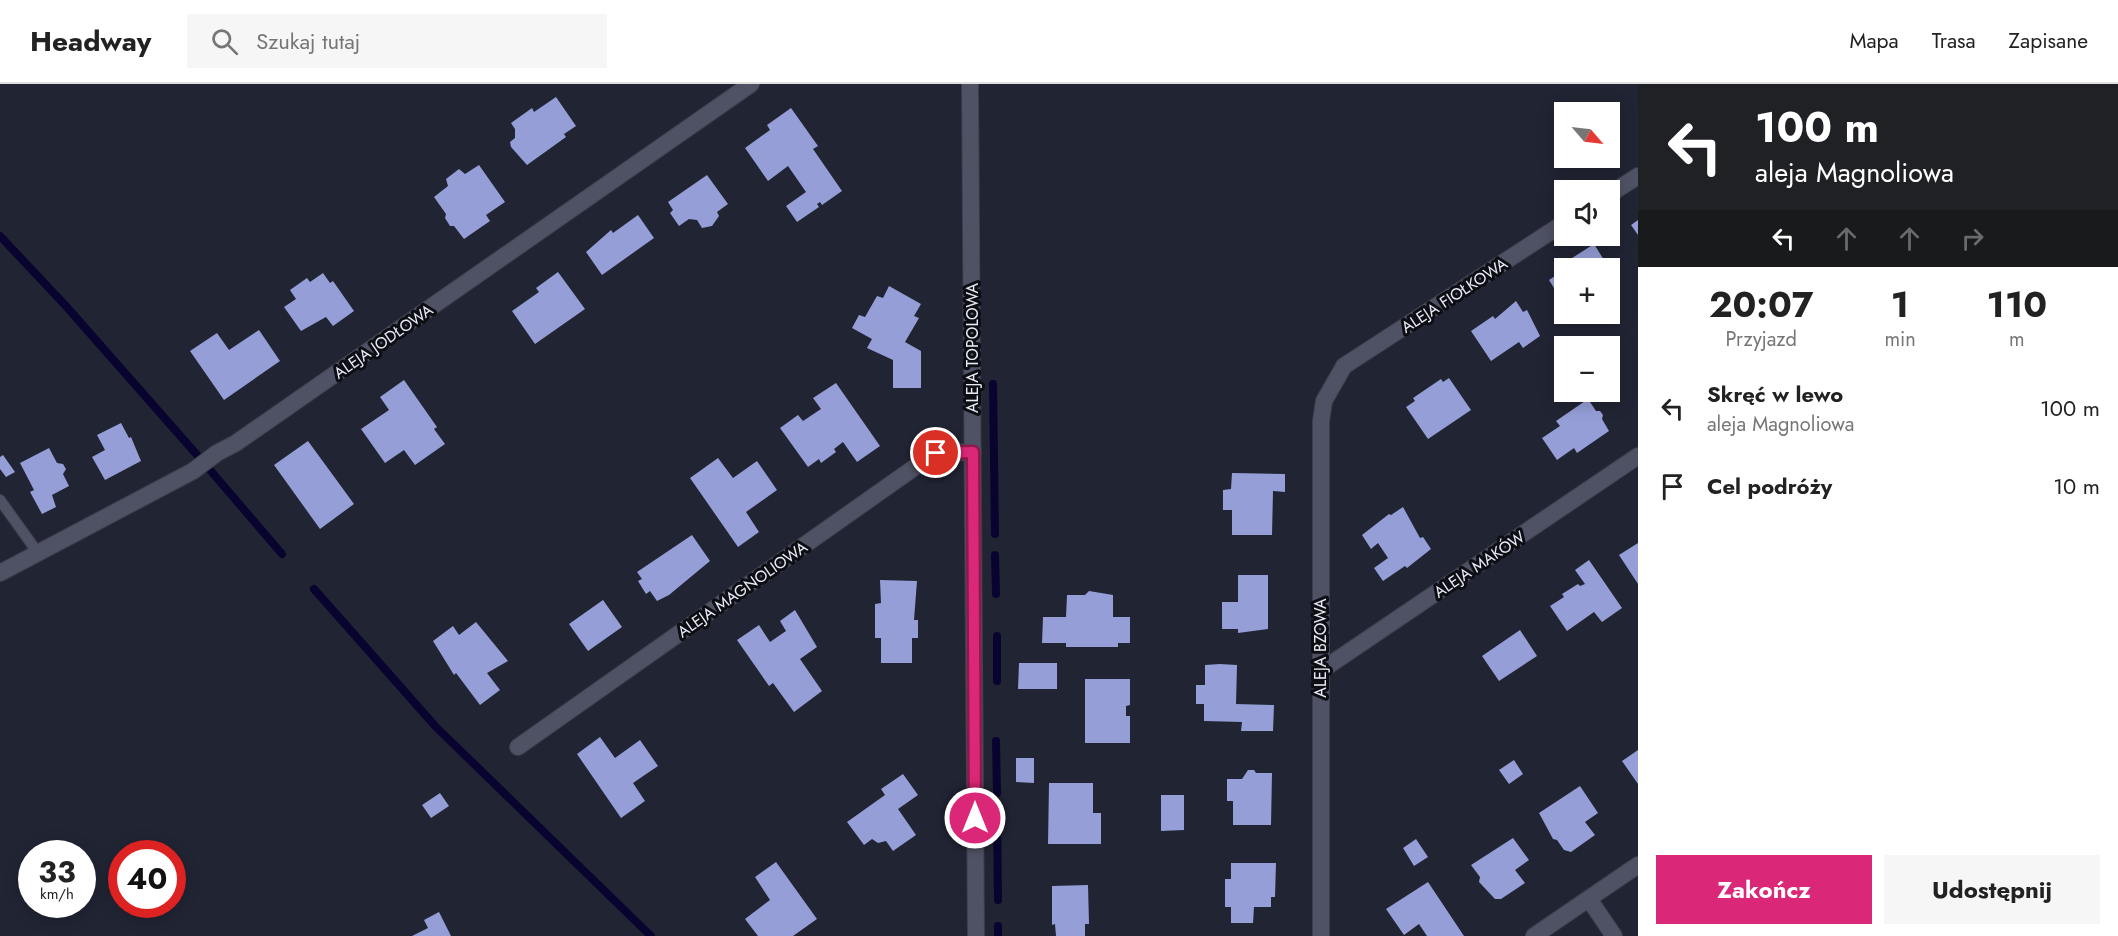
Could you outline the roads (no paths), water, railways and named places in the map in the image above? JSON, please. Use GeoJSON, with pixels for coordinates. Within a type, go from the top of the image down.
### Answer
{"type":"FeatureCollection","features":[{"type":"Feature","properties":{"kind":"street","name":"ALEJA JODŁOWA"},"geometry":{"type":"LineString","coordinates":[[0,573],[193,471],[751,84]]}},
{"type":"Feature","properties":{"kind":"street","name":"ALEJA TOPOLOWA"},"geometry":{"type":"LineString","coordinates":[[970,84],[976,936]]}},
{"type":"Feature","properties":{"kind":"street"},"geometry":{"type":"LineString","coordinates":[[1620,188],[1638,176]]}},
{"type":"Feature","properties":{"kind":"street","name":"ALEJA FIOŁKOWA"},"geometry":{"type":"LineString","coordinates":[[1344,366],[1554,230]]}},
{"type":"Feature","properties":{"kind":"street","name":"ALEJA BZOWA"},"geometry":{"type":"LineString","coordinates":[[1321,936],[1319,672],[1321,421],[1324,401],[1344,366]]}},
{"type":"Feature","properties":{"kind":"street","name":"ALEJA MAGNOLIOWA"},"geometry":{"type":"LineString","coordinates":[[518,747],[936,453],[973,452]]}},
{"type":"Feature","properties":{"kind":"street","name":"ALEJA MAKÓW"},"geometry":{"type":"LineString","coordinates":[[1319,672],[1638,456]]}},
{"type":"Feature","properties":{"kind":"street"},"geometry":{"type":"LineString","coordinates":[[1534,936],[1638,865]]}},
{"type":"Feature","properties":{"kind":"street"},"geometry":{"type":"LineString","coordinates":[[1589,899],[1614,936]]}},
{"type":"Feature","properties":{"kind":"lane"},"geometry":{"type":"LineString","coordinates":[[0,500],[38,553]]}},
{"type":"Feature","properties":{"kind":"waterway"},"geometry":{"type":"LineString","coordinates":[[0,236],[65,305],[198,456]]}},
{"type":"Feature","properties":{"kind":"waterway"},"geometry":{"type":"LineString","coordinates":[[993,384],[995,534]]}},
{"type":"Feature","properties":{"kind":"waterway"},"geometry":{"type":"LineString","coordinates":[[210,470],[282,554]]}},
{"type":"Feature","properties":{"kind":"waterway"},"geometry":{"type":"LineString","coordinates":[[995,555],[996,594]]}},
{"type":"Feature","properties":{"kind":"waterway"},"geometry":{"type":"LineString","coordinates":[[314,589],[436,727],[651,936]]}},
{"type":"Feature","properties":{"kind":"waterway"},"geometry":{"type":"LineString","coordinates":[[997,636],[997,681]]}},
{"type":"Feature","properties":{"kind":"waterway"},"geometry":{"type":"LineString","coordinates":[[996,741],[997,793]]}},
{"type":"Feature","properties":{"kind":"waterway"},"geometry":{"type":"LineString","coordinates":[[997,817],[998,900]]}},
{"type":"Feature","properties":{"kind":"waterway"},"geometry":{"type":"LineString","coordinates":[[998,926],[998,936]]}}]}
